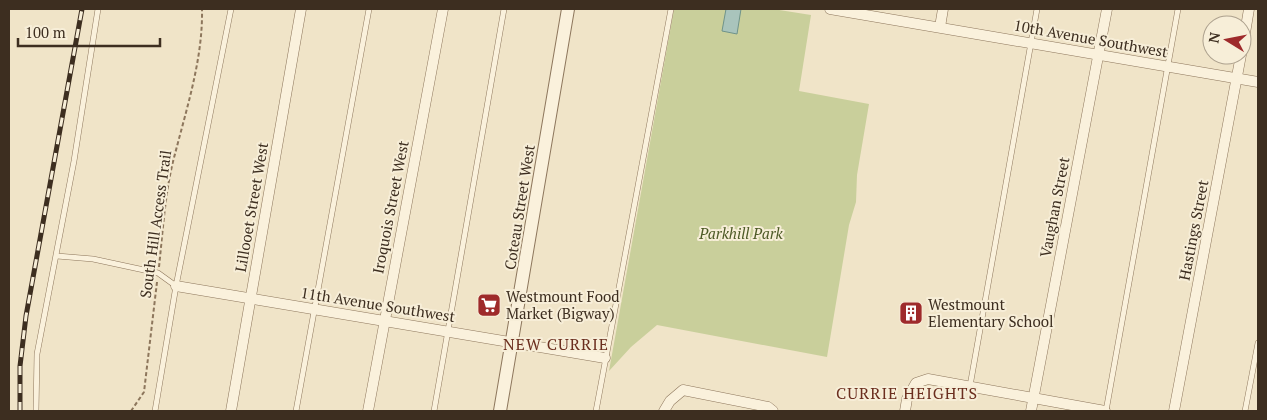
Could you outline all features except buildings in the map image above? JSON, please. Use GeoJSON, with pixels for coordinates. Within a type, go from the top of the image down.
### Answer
{"type":"FeatureCollection","features":[{"type":"Feature","properties":{"kind":"street","name":"Lillooet Street West"},"geometry":{"type":"LineString","coordinates":[[231,411],[301,9]]}},
{"type":"Feature","properties":{"kind":"street","name":"Iroquois Street West"},"geometry":{"type":"LineString","coordinates":[[368,411],[443,9]]}},
{"type":"Feature","properties":{"kind":"street","name":"Coteau Street West"},"geometry":{"type":"LineString","coordinates":[[500,411],[568,9]]}},
{"type":"Feature","properties":{"kind":"street","name":"10th Avenue Southwest"},"geometry":{"type":"LineString","coordinates":[[830,9],[854,11],[1031,44],[1258,82]]}},
{"type":"Feature","properties":{"kind":"street"},"geometry":{"type":"LineString","coordinates":[[940,27],[943,9]]}},
{"type":"Feature","properties":{"kind":"street","name":"Vaughan Street"},"geometry":{"type":"LineString","coordinates":[[1031,411],[1107,9]]}},
{"type":"Feature","properties":{"kind":"street","name":"Hastings Street"},"geometry":{"type":"LineString","coordinates":[[1174,411],[1239,65]]}},
{"type":"Feature","properties":{"kind":"street","name":"11th Avenue Southwest"},"geometry":{"type":"LineString","coordinates":[[176,286],[605,358]]}},
{"type":"Feature","properties":{"kind":"street"},"geometry":{"type":"LineString","coordinates":[[905,411],[907,399],[916,382],[928,379],[1106,411]]}},
{"type":"Feature","properties":{"kind":"street"},"geometry":{"type":"LineString","coordinates":[[664,411],[670,401],[683,390],[768,406],[773,411]]}},
{"type":"Feature","properties":{"kind":"lane"},"geometry":{"type":"LineString","coordinates":[[36,411],[37,354],[57,256],[98,9]]}},
{"type":"Feature","properties":{"kind":"lane"},"geometry":{"type":"LineString","coordinates":[[155,411],[176,286],[231,9]]}},
{"type":"Feature","properties":{"kind":"lane"},"geometry":{"type":"LineString","coordinates":[[296,411],[369,9]]}},
{"type":"Feature","properties":{"kind":"lane"},"geometry":{"type":"LineString","coordinates":[[434,411],[504,9]]}},
{"type":"Feature","properties":{"kind":"lane"},"geometry":{"type":"LineString","coordinates":[[596,411],[671,9]]}},
{"type":"Feature","properties":{"kind":"lane"},"geometry":{"type":"LineString","coordinates":[[970,386],[1037,9]]}},
{"type":"Feature","properties":{"kind":"lane"},"geometry":{"type":"LineString","coordinates":[[1106,411],[1178,9]]}},
{"type":"Feature","properties":{"kind":"lane"},"geometry":{"type":"LineString","coordinates":[[57,256],[93,259],[158,273],[176,286]]}},
{"type":"Feature","properties":{"kind":"lane"},"geometry":{"type":"LineString","coordinates":[[1245,411],[1258,343]]}},
{"type":"Feature","properties":{"kind":"path","name":"South Hill Access Trail"},"geometry":{"type":"LineString","coordinates":[[131,411],[144,392],[174,156],[186,118],[199,52],[202,9]]}},
{"type":"Feature","properties":{"kind":"green space","name":"Parkhill Park"},"geometry":{"type":"Polygon","coordinates":[[[674,9],[773,9],[811,15],[799,91],[869,104],[857,175],[856,202],[849,225],[827,357],[657,325],[631,347],[609,371],[674,9]]]}},
{"type":"Feature","properties":{"kind":"water"},"geometry":{"type":"Polygon","coordinates":[[[726,9],[741,9],[737,34],[722,31],[726,9]]]}},
{"type":"Feature","properties":{"kind":"railway"},"geometry":{"type":"LineString","coordinates":[[20,411],[20,366],[26,316],[82,9]]}},
{"type":"Feature","properties":{"kind":"place","name":"Westmount Food Market (Bigway)"},"geometry":{"type":"Point","coordinates":[489,305]}},
{"type":"Feature","properties":{"kind":"place","name":"Westmount Elementary School"},"geometry":{"type":"Point","coordinates":[911,313]}},
{"type":"Feature","properties":{"kind":"district","name":"NEW CURRIE"},"geometry":{"type":"Point","coordinates":[556,344]}},
{"type":"Feature","properties":{"kind":"district","name":"CURRIE HEIGHTS"},"geometry":{"type":"Point","coordinates":[907,393]}}]}
